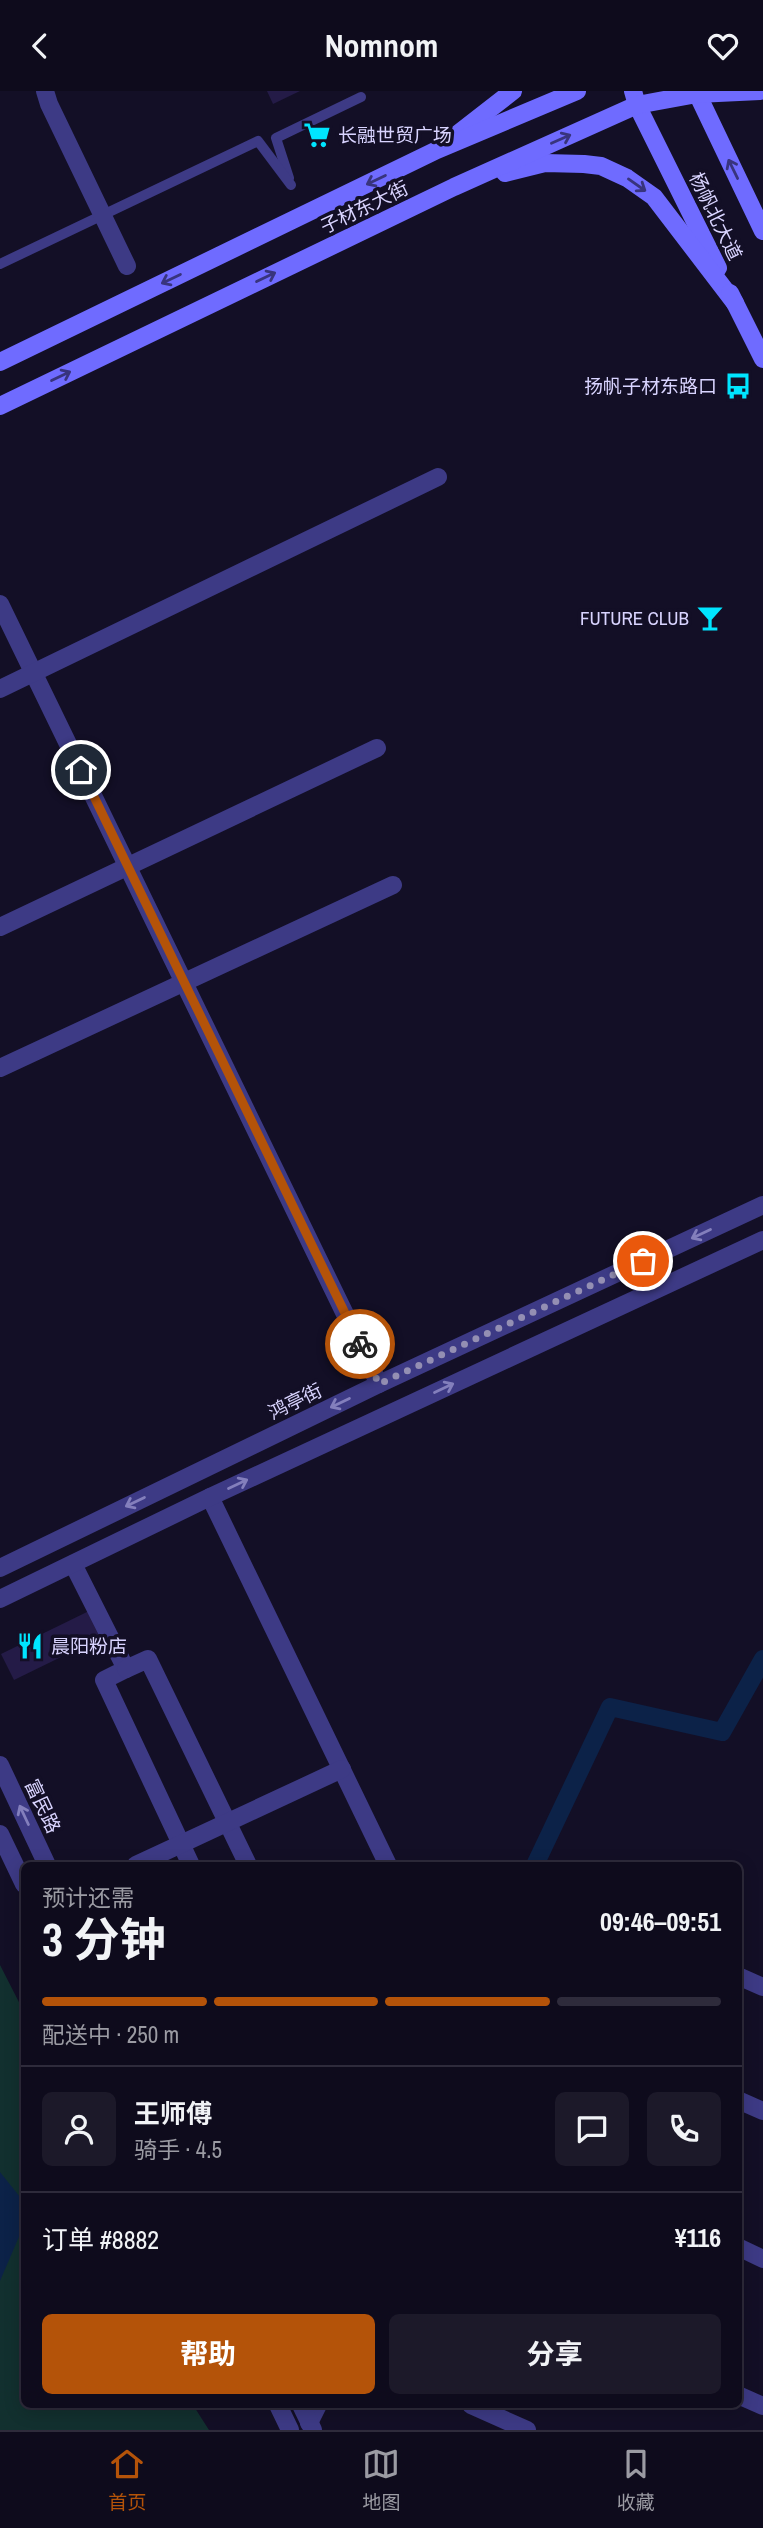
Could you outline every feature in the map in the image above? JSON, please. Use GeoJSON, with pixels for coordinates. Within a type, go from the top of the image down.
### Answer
{"type":"FeatureCollection","features":[{"type":"Feature","properties":{"kind":"main road"},"geometry":{"type":"LineString","coordinates":[[437,150],[513,91]]}},
{"type":"Feature","properties":{"kind":"main road","name":"子材东大街"},"geometry":{"type":"LineString","coordinates":[[0,362],[437,150],[577,91]]}},
{"type":"Feature","properties":{"kind":"main road","name":"子材东大街"},"geometry":{"type":"LineString","coordinates":[[0,406],[635,98],[696,92],[760,91]]}},
{"type":"Feature","properties":{"kind":"main road","name":"杨帆北大道"},"geometry":{"type":"LineString","coordinates":[[696,92],[763,231]]}},
{"type":"Feature","properties":{"kind":"main road","name":"杨帆北大道"},"geometry":{"type":"LineString","coordinates":[[635,98],[763,359]]}},
{"type":"Feature","properties":{"kind":"main road"},"geometry":{"type":"LineString","coordinates":[[454,187],[545,163],[601,166],[627,178],[654,197],[735,303]]}},
{"type":"Feature","properties":{"kind":"street"},"geometry":{"type":"LineString","coordinates":[[45,91],[127,266]]}},
{"type":"Feature","properties":{"kind":"street"},"geometry":{"type":"LineString","coordinates":[[0,689],[438,477]]}},
{"type":"Feature","properties":{"kind":"street"},"geometry":{"type":"LineString","coordinates":[[0,604],[379,1384]]}},
{"type":"Feature","properties":{"kind":"street"},"geometry":{"type":"LineString","coordinates":[[0,927],[377,748]]}},
{"type":"Feature","properties":{"kind":"street"},"geometry":{"type":"LineString","coordinates":[[0,1068],[393,885]]}},
{"type":"Feature","properties":{"kind":"street","name":"鸿亭街"},"geometry":{"type":"LineString","coordinates":[[0,1568],[379,1384],[763,1205]]}},
{"type":"Feature","properties":{"kind":"street"},"geometry":{"type":"LineString","coordinates":[[0,1599],[210,1497],[763,1240]]}},
{"type":"Feature","properties":{"kind":"street"},"geometry":{"type":"LineString","coordinates":[[210,1497],[387,1862]]}},
{"type":"Feature","properties":{"kind":"street"},"geometry":{"type":"LineString","coordinates":[[73,1564],[127,1669]]}},
{"type":"Feature","properties":{"kind":"street"},"geometry":{"type":"LineString","coordinates":[[190,1862],[104,1680],[148,1660],[247,1862]]}},
{"type":"Feature","properties":{"kind":"street","name":"富民路"},"geometry":{"type":"LineString","coordinates":[[0,1765],[46,1862]]}},
{"type":"Feature","properties":{"kind":"street"},"geometry":{"type":"LineString","coordinates":[[142,1862],[342,1769]]}},
{"type":"Feature","properties":{"kind":"street"},"geometry":{"type":"LineString","coordinates":[[0,1834],[21,1878]]}},
{"type":"Feature","properties":{"kind":"street"},"geometry":{"type":"LineString","coordinates":[[742,1978],[763,1987]]}},
{"type":"Feature","properties":{"kind":"street"},"geometry":{"type":"LineString","coordinates":[[742,2102],[763,2111]]}},
{"type":"Feature","properties":{"kind":"street"},"geometry":{"type":"LineString","coordinates":[[742,2249],[763,2259]]}},
{"type":"Feature","properties":{"kind":"street"},"geometry":{"type":"LineString","coordinates":[[742,2397],[763,2406]]}},
{"type":"Feature","properties":{"kind":"street"},"geometry":{"type":"LineString","coordinates":[[279,2408],[290,2430]]}},
{"type":"Feature","properties":{"kind":"street"},"geometry":{"type":"LineString","coordinates":[[302,2408],[311,2427]]}},
{"type":"Feature","properties":{"kind":"street"},"geometry":{"type":"LineString","coordinates":[[311,2427],[317,2408]]}},
{"type":"Feature","properties":{"kind":"street"},"geometry":{"type":"LineString","coordinates":[[478,2408],[527,2430]]}},
{"type":"Feature","properties":{"kind":"lane"},"geometry":{"type":"LineString","coordinates":[[0,264],[258,141],[291,185],[276,138],[361,97]]}},
{"type":"Feature","properties":{"kind":"green space"},"geometry":{"type":"Polygon","coordinates":[[[0,1965],[21,2006],[21,2408],[195,2408],[209,2430],[0,2430],[0,1965]]]}},
{"type":"Feature","properties":{"kind":"water"},"geometry":{"type":"Polygon","coordinates":[[[0,2172],[21,2198],[21,2232],[0,2281],[0,2172]]]}},
{"type":"Feature","properties":{"kind":"building"},"geometry":{"type":"Polygon","coordinates":[[[267,91],[300,91],[273,104],[267,91]]]}},
{"type":"Feature","properties":{"kind":"building"},"geometry":{"type":"Polygon","coordinates":[[[89,1611],[102,1637],[14,1680],[1,1654],[89,1611]]]}},
{"type":"Feature","properties":{"kind":"waterway"},"geometry":{"type":"LineString","coordinates":[[536,1862],[610,1707],[722,1732],[763,1659]]}},
{"type":"Feature","properties":{"kind":"way so far"},"geometry":{"type":"LineString","coordinates":[[360,1344],[379,1384],[643,1261]]}},
{"type":"Feature","properties":{"kind":"place","name":"长融世贸广场"},"geometry":{"type":"Point","coordinates":[317,135]}},
{"type":"Feature","properties":{"kind":"place","name":"扬帆子材东路口"},"geometry":{"type":"Point","coordinates":[738,386]}},
{"type":"Feature","properties":{"kind":"place","name":"FUTURE CLUB"},"geometry":{"type":"Point","coordinates":[710,618]}},
{"type":"Feature","properties":{"kind":"place","name":"晨阳粉店"},"geometry":{"type":"Point","coordinates":[30,1646]}},
{"type":"Feature","properties":{"kind":"route"},"geometry":{"type":"LineString","coordinates":[[81,770],[360,1344]]}}]}
